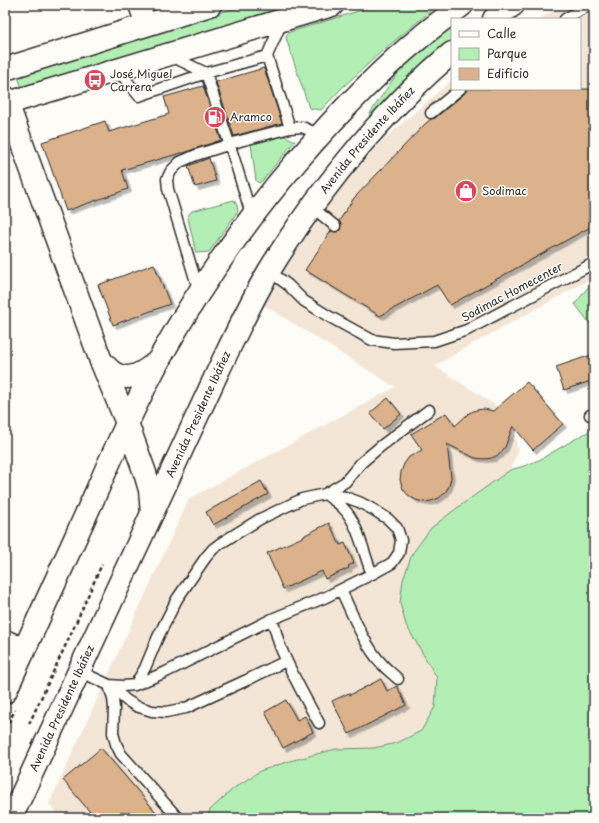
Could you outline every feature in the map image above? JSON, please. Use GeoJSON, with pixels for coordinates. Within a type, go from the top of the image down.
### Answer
{"type":"FeatureCollection","features":[{"type":"Feature","properties":{"kind":"main road"},"geometry":{"type":"LineString","coordinates":[[5,69],[210,5]]}},
{"type":"Feature","properties":{"kind":"main road"},"geometry":{"type":"LineString","coordinates":[[5,692],[127,423],[158,361],[199,292],[252,217],[280,181],[336,117],[422,35],[462,5]]}},
{"type":"Feature","properties":{"kind":"main road"},"geometry":{"type":"LineString","coordinates":[[495,18],[513,5]]}},
{"type":"Feature","properties":{"kind":"main road"},"geometry":{"type":"LineString","coordinates":[[152,515],[150,490],[145,473],[127,423],[11,135],[6,102],[168,55],[283,20],[320,7]]}},
{"type":"Feature","properties":{"kind":"main road","name":"Avenida Presidente Ibáñez"},"geometry":{"type":"LineString","coordinates":[[11,818],[236,332],[269,271],[312,207],[346,162],[382,120],[416,85],[451,54]]}},
{"type":"Feature","properties":{"kind":"main road"},"geometry":{"type":"LineString","coordinates":[[101,361],[111,372],[118,376],[128,378],[136,376],[158,361]]}},
{"type":"Feature","properties":{"kind":"street"},"geometry":{"type":"LineString","coordinates":[[139,5],[146,25]]}},
{"type":"Feature","properties":{"kind":"street"},"geometry":{"type":"LineString","coordinates":[[5,640],[24,649]]}},
{"type":"Feature","properties":{"kind":"lane"},"geometry":{"type":"LineString","coordinates":[[567,18],[589,5]]}},
{"type":"Feature","properties":{"kind":"lane"},"geometry":{"type":"LineString","coordinates":[[283,20],[268,56],[290,128]]}},
{"type":"Feature","properties":{"kind":"lane"},"geometry":{"type":"LineString","coordinates":[[168,55],[206,73],[230,144],[252,217]]}},
{"type":"Feature","properties":{"kind":"lane"},"geometry":{"type":"LineString","coordinates":[[118,70],[139,96],[206,73],[268,56]]}},
{"type":"Feature","properties":{"kind":"lane"},"geometry":{"type":"LineString","coordinates":[[431,113],[459,90]]}},
{"type":"Feature","properties":{"kind":"lane"},"geometry":{"type":"LineString","coordinates":[[199,292],[168,189],[167,179],[171,171],[180,162],[196,154],[290,128],[302,127],[320,135]]}},
{"type":"Feature","properties":{"kind":"lane"},"geometry":{"type":"LineString","coordinates":[[312,207],[335,226]]}},
{"type":"Feature","properties":{"kind":"lane","name":"Sodimac Homecenter"},"geometry":{"type":"LineString","coordinates":[[269,271],[288,286],[304,302],[330,317],[372,340],[394,343],[434,341],[467,330],[594,263]]}},
{"type":"Feature","properties":{"kind":"lane"},"geometry":{"type":"LineString","coordinates":[[134,685],[145,668],[158,637],[177,599],[197,568],[213,549],[221,542],[260,519],[302,499],[325,494],[345,482],[380,446],[429,410]]}},
{"type":"Feature","properties":{"kind":"lane"},"geometry":{"type":"LineString","coordinates":[[109,685],[134,685],[166,672],[272,619],[297,610],[341,590],[392,563],[399,553],[401,540],[397,528],[388,519],[359,502],[325,494]]}},
{"type":"Feature","properties":{"kind":"lane"},"geometry":{"type":"LineString","coordinates":[[325,494],[344,508],[351,518],[372,574]]}},
{"type":"Feature","properties":{"kind":"lane"},"geometry":{"type":"LineString","coordinates":[[341,590],[371,649],[382,664],[398,679]]}},
{"type":"Feature","properties":{"kind":"lane"},"geometry":{"type":"LineString","coordinates":[[272,619],[286,661],[301,692],[320,723]]}},
{"type":"Feature","properties":{"kind":"lane"},"geometry":{"type":"LineString","coordinates":[[79,671],[109,685],[126,700],[136,706],[152,711],[166,712],[186,708],[286,661]]}},
{"type":"Feature","properties":{"kind":"lane"},"geometry":{"type":"LineString","coordinates":[[109,685],[114,708],[113,734],[121,754],[178,818]]}},
{"type":"Feature","properties":{"kind":"path"},"geometry":{"type":"LineString","coordinates":[[29,724],[102,564]]}},
{"type":"Feature","properties":{"kind":"shaded area"},"geometry":{"type":"Polygon","coordinates":[[[562,5],[594,5],[594,277],[435,366],[498,407],[513,426],[518,452],[510,470],[431,528],[412,554],[403,580],[400,603],[406,625],[437,678],[435,707],[421,731],[397,743],[374,748],[336,749],[290,761],[260,771],[234,788],[210,810],[207,818],[62,818],[49,804],[189,499],[395,387],[264,305],[290,259],[321,212],[355,169],[384,139],[451,81],[451,90],[581,90],[581,18],[542,18],[562,5]]]}},
{"type":"Feature","properties":{"kind":"green space"},"geometry":{"type":"Polygon","coordinates":[[[246,5],[298,5],[22,88],[17,74],[246,5]]]}},
{"type":"Feature","properties":{"kind":"green space"},"geometry":{"type":"Polygon","coordinates":[[[378,5],[438,5],[381,52],[343,87],[321,110],[309,108],[286,38],[287,34],[378,5]]]}},
{"type":"Feature","properties":{"kind":"green space"},"geometry":{"type":"Polygon","coordinates":[[[451,25],[451,44],[413,76],[370,116],[369,115],[394,78],[408,61],[451,25]]]}},
{"type":"Feature","properties":{"kind":"green space"},"geometry":{"type":"Polygon","coordinates":[[[285,136],[295,141],[259,183],[256,181],[251,144],[285,136]]]}},
{"type":"Feature","properties":{"kind":"green space"},"geometry":{"type":"Polygon","coordinates":[[[234,200],[238,211],[209,252],[196,253],[188,218],[189,214],[192,211],[234,200]]]}},
{"type":"Feature","properties":{"kind":"green space"},"geometry":{"type":"Polygon","coordinates":[[[594,283],[594,326],[591,325],[575,304],[589,286],[594,283]]]}},
{"type":"Feature","properties":{"kind":"green space"},"geometry":{"type":"Polygon","coordinates":[[[591,430],[594,430],[594,818],[207,818],[210,810],[234,788],[260,771],[290,761],[336,749],[374,748],[397,743],[421,731],[435,707],[437,678],[406,625],[400,603],[403,580],[412,554],[431,528],[510,470],[539,460],[591,430]]]}},
{"type":"Feature","properties":{"kind":"building"},"geometry":{"type":"Polygon","coordinates":[[[264,68],[282,123],[234,136],[216,82],[264,68]]]}},
{"type":"Feature","properties":{"kind":"building"},"geometry":{"type":"Polygon","coordinates":[[[203,86],[221,140],[184,153],[122,170],[128,189],[66,211],[42,142],[105,121],[109,132],[169,114],[164,97],[203,86]]]}},
{"type":"Feature","properties":{"kind":"building","name":"Sodimac"},"geometry":{"type":"Polygon","coordinates":[[[594,89],[594,225],[450,305],[437,285],[380,316],[305,270],[331,231],[337,232],[340,230],[341,224],[339,221],[354,198],[425,124],[431,119],[435,118],[467,90],[594,89]]]}},
{"type":"Feature","properties":{"kind":"building"},"geometry":{"type":"Polygon","coordinates":[[[209,158],[216,181],[195,187],[188,166],[209,158]]]}},
{"type":"Feature","properties":{"kind":"building"},"geometry":{"type":"Polygon","coordinates":[[[154,264],[170,304],[113,325],[98,285],[154,264]]]}},
{"type":"Feature","properties":{"kind":"building"},"geometry":{"type":"Polygon","coordinates":[[[594,354],[594,380],[564,390],[556,367],[594,354]]]}},
{"type":"Feature","properties":{"kind":"building"},"geometry":{"type":"Polygon","coordinates":[[[527,382],[563,424],[533,450],[513,426],[505,447],[500,454],[492,458],[475,458],[447,444],[451,478],[445,493],[439,498],[424,502],[416,500],[408,495],[403,489],[400,480],[401,472],[409,457],[422,450],[411,434],[446,413],[455,426],[469,413],[476,410],[484,409],[493,411],[527,382]]]}},
{"type":"Feature","properties":{"kind":"building"},"geometry":{"type":"Polygon","coordinates":[[[388,398],[401,414],[383,429],[370,413],[388,398]]]}},
{"type":"Feature","properties":{"kind":"building"},"geometry":{"type":"Polygon","coordinates":[[[261,481],[268,494],[213,525],[206,512],[261,481]]]}},
{"type":"Feature","properties":{"kind":"building"},"geometry":{"type":"Polygon","coordinates":[[[329,523],[340,545],[345,543],[354,563],[348,566],[349,568],[325,579],[322,571],[283,589],[267,553],[305,536],[329,523]]]}},
{"type":"Feature","properties":{"kind":"building"},"geometry":{"type":"Polygon","coordinates":[[[381,679],[387,691],[397,686],[406,705],[349,734],[332,701],[349,693],[350,695],[381,679]]]}},
{"type":"Feature","properties":{"kind":"building"},"geometry":{"type":"Polygon","coordinates":[[[286,700],[297,720],[305,716],[313,732],[283,748],[265,712],[286,700]]]}},
{"type":"Feature","properties":{"kind":"building"},"geometry":{"type":"Polygon","coordinates":[[[101,748],[161,818],[95,818],[63,780],[101,748]]]}},
{"type":"Feature","properties":{"kind":"place","name":"José Miguel Carrera"},"geometry":{"type":"Point","coordinates":[95,80]}},
{"type":"Feature","properties":{"kind":"place","name":"Aramco"},"geometry":{"type":"Point","coordinates":[215,117]}},
{"type":"Feature","properties":{"kind":"place","name":"Sodimac"},"geometry":{"type":"Point","coordinates":[466,191]}}]}
